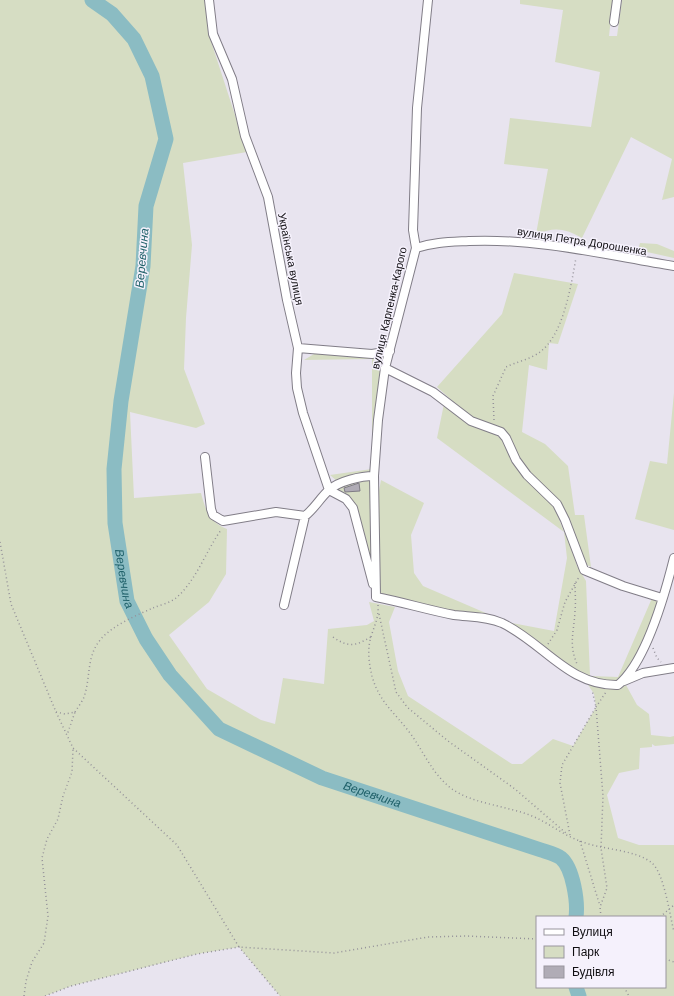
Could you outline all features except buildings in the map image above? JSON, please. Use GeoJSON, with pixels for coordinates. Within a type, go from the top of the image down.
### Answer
{"type":"FeatureCollection","features":[{"type":"Feature","properties":{"kind":"street","name":"Українська вулиця"},"geometry":{"type":"LineString","coordinates":[[209,0],[213,34],[232,79],[245,136],[268,198],[287,300],[298,348],[296,373],[297,388],[303,413],[329,490]]}},
{"type":"Feature","properties":{"kind":"street","name":"вулиця Карпенка-Карого"},"geometry":{"type":"LineString","coordinates":[[376,597],[374,476],[385,368],[416,248],[413,230],[417,108],[428,0]]}},
{"type":"Feature","properties":{"kind":"street"},"geometry":{"type":"LineString","coordinates":[[614,22],[617,0]]}},
{"type":"Feature","properties":{"kind":"street","name":"вулиця Петра Дорошенка"},"geometry":{"type":"LineString","coordinates":[[416,248],[432,242],[497,240],[525,241],[674,266]]}},
{"type":"Feature","properties":{"kind":"street"},"geometry":{"type":"LineString","coordinates":[[298,348],[372,354],[390,351]]}},
{"type":"Feature","properties":{"kind":"street"},"geometry":{"type":"LineString","coordinates":[[385,368],[433,392],[471,421],[501,432],[506,438],[516,460],[527,475],[557,504],[565,520],[584,570],[623,586],[662,598]]}},
{"type":"Feature","properties":{"kind":"street"},"geometry":{"type":"LineString","coordinates":[[206,457],[213,515],[216,518],[227,522],[276,512],[297,513],[305,516]]}},
{"type":"Feature","properties":{"kind":"street"},"geometry":{"type":"LineString","coordinates":[[284,605],[305,516],[329,490],[340,484],[374,476]]}},
{"type":"Feature","properties":{"kind":"street"},"geometry":{"type":"LineString","coordinates":[[329,490],[346,499],[353,508],[376,597],[454,615],[485,618],[502,623],[525,637],[573,674],[605,686],[621,683],[643,673],[673,668]]}},
{"type":"Feature","properties":{"kind":"street"},"geometry":{"type":"LineString","coordinates":[[621,683],[635,667],[662,598],[674,558]]}},
{"type":"Feature","properties":{"kind":"path"},"geometry":{"type":"LineString","coordinates":[[494,430],[493,396],[506,366],[539,353],[549,343],[566,307],[578,250]]}},
{"type":"Feature","properties":{"kind":"path"},"geometry":{"type":"LineString","coordinates":[[67,735],[75,712],[84,698],[87,686],[88,668],[93,652],[101,639],[113,628],[134,616],[174,599],[187,587],[215,539],[227,522]]}},
{"type":"Feature","properties":{"kind":"path"},"geometry":{"type":"LineString","coordinates":[[0,542],[11,604],[56,712],[73,748],[177,845],[239,947],[280,996]]}},
{"type":"Feature","properties":{"kind":"path"},"geometry":{"type":"LineString","coordinates":[[544,651],[557,630],[565,602],[584,570]]}},
{"type":"Feature","properties":{"kind":"path"},"geometry":{"type":"LineString","coordinates":[[575,583],[576,612],[572,643],[573,655],[579,668]]}},
{"type":"Feature","properties":{"kind":"path"},"geometry":{"type":"LineString","coordinates":[[376,597],[396,692],[407,707],[448,741],[515,789],[570,836]]}},
{"type":"Feature","properties":{"kind":"path"},"geometry":{"type":"LineString","coordinates":[[379,613],[368,651],[372,675],[378,694],[411,734],[436,773],[452,789],[468,796],[532,816],[580,841],[601,848],[636,855],[652,863],[659,873],[674,932]]}},
{"type":"Feature","properties":{"kind":"path"},"geometry":{"type":"LineString","coordinates":[[333,637],[349,645],[358,644],[371,637]]}},
{"type":"Feature","properties":{"kind":"path"},"geometry":{"type":"LineString","coordinates":[[653,643],[653,649],[657,658],[673,668]]}},
{"type":"Feature","properties":{"kind":"path"},"geometry":{"type":"LineString","coordinates":[[586,680],[594,694],[596,707],[603,796],[601,848],[607,888],[600,907]]}},
{"type":"Feature","properties":{"kind":"path"},"geometry":{"type":"LineString","coordinates":[[570,836],[560,783],[562,765],[603,696],[621,683]]}},
{"type":"Feature","properties":{"kind":"path"},"geometry":{"type":"LineString","coordinates":[[56,712],[64,714],[75,712]]}},
{"type":"Feature","properties":{"kind":"path"},"geometry":{"type":"LineString","coordinates":[[24,996],[26,981],[32,962],[44,943],[48,916],[42,858],[47,840],[58,819],[63,796],[72,772],[73,748]]}},
{"type":"Feature","properties":{"kind":"path"},"geometry":{"type":"LineString","coordinates":[[580,841],[600,907],[601,916]]}},
{"type":"Feature","properties":{"kind":"path"},"geometry":{"type":"LineString","coordinates":[[661,916],[674,905]]}},
{"type":"Feature","properties":{"kind":"path"},"geometry":{"type":"LineString","coordinates":[[45,996],[71,986],[198,954],[239,947],[334,953],[428,937],[468,936],[536,939]]}},
{"type":"Feature","properties":{"kind":"green space"},"geometry":{"type":"Polygon","coordinates":[[[0,0],[206,0],[208,32],[247,152],[183,163],[192,245],[186,318],[184,369],[205,424],[196,428],[130,412],[134,498],[201,493],[204,505],[209,515],[216,523],[227,529],[226,574],[209,602],[169,635],[207,689],[261,720],[275,724],[283,678],[324,684],[328,629],[367,625],[374,621],[369,602],[395,607],[389,622],[398,671],[408,696],[512,764],[522,764],[553,739],[573,746],[596,707],[594,694],[587,683],[609,689],[626,685],[637,705],[649,714],[651,735],[674,736],[674,744],[655,746],[652,744],[652,747],[640,748],[639,769],[619,773],[607,795],[618,838],[639,845],[674,845],[674,996],[280,996],[239,947],[197,954],[71,986],[45,996],[0,996],[0,0]]]}},
{"type":"Feature","properties":{"kind":"green space"},"geometry":{"type":"Polygon","coordinates":[[[520,0],[613,0],[609,36],[617,36],[622,0],[674,0],[674,197],[662,200],[672,159],[631,137],[582,238],[565,230],[549,230],[536,234],[548,169],[504,164],[510,118],[591,127],[600,72],[555,62],[563,10],[520,4],[520,0]]]}},
{"type":"Feature","properties":{"kind":"green space"},"geometry":{"type":"Polygon","coordinates":[[[640,243],[657,244],[674,251],[674,258],[638,250],[640,243]]]}},
{"type":"Feature","properties":{"kind":"green space"},"geometry":{"type":"Polygon","coordinates":[[[514,273],[578,284],[558,344],[549,343],[547,370],[529,365],[522,432],[545,444],[568,466],[575,515],[584,515],[591,567],[587,565],[560,503],[526,469],[506,433],[468,415],[437,387],[502,314],[514,273]]]}},
{"type":"Feature","properties":{"kind":"green space"},"geometry":{"type":"Polygon","coordinates":[[[314,354],[339,354],[373,357],[386,354],[381,376],[372,469],[372,359],[304,360],[314,354]]]}},
{"type":"Feature","properties":{"kind":"green space"},"geometry":{"type":"Polygon","coordinates":[[[674,393],[674,530],[635,519],[650,461],[667,464],[674,393]]]}},
{"type":"Feature","properties":{"kind":"green space"},"geometry":{"type":"Polygon","coordinates":[[[444,404],[504,440],[554,506],[564,532],[437,438],[444,404]]]}},
{"type":"Feature","properties":{"kind":"green space"},"geometry":{"type":"Polygon","coordinates":[[[372,469],[371,473],[338,482],[330,475],[372,469]]]}},
{"type":"Feature","properties":{"kind":"green space"},"geometry":{"type":"Polygon","coordinates":[[[373,477],[375,584],[356,509],[333,490],[340,486],[373,477]]]}},
{"type":"Feature","properties":{"kind":"green space"},"geometry":{"type":"Polygon","coordinates":[[[381,480],[424,503],[411,535],[414,573],[423,586],[488,614],[452,611],[379,596],[379,491],[381,480]]]}},
{"type":"Feature","properties":{"kind":"green space"},"geometry":{"type":"Polygon","coordinates":[[[564,532],[569,540],[577,566],[586,581],[590,676],[618,677],[652,598],[657,599],[657,606],[642,645],[632,664],[620,679],[610,682],[596,680],[580,672],[562,662],[507,622],[554,631],[567,558],[564,532]]]}},
{"type":"Feature","properties":{"kind":"waterway","name":"Веревчина"},"geometry":{"type":"LineString","coordinates":[[92,0],[112,14],[134,39],[152,76],[166,139],[146,206],[143,266],[121,401],[114,469],[115,523],[127,601],[146,639],[170,675],[219,729],[322,778],[551,853],[561,858],[569,869],[572,877],[576,903],[576,916]]}},
{"type":"Feature","properties":{"kind":"waterway","name":"Веревчина"},"geometry":{"type":"LineString","coordinates":[[576,988],[579,996]]}}]}
